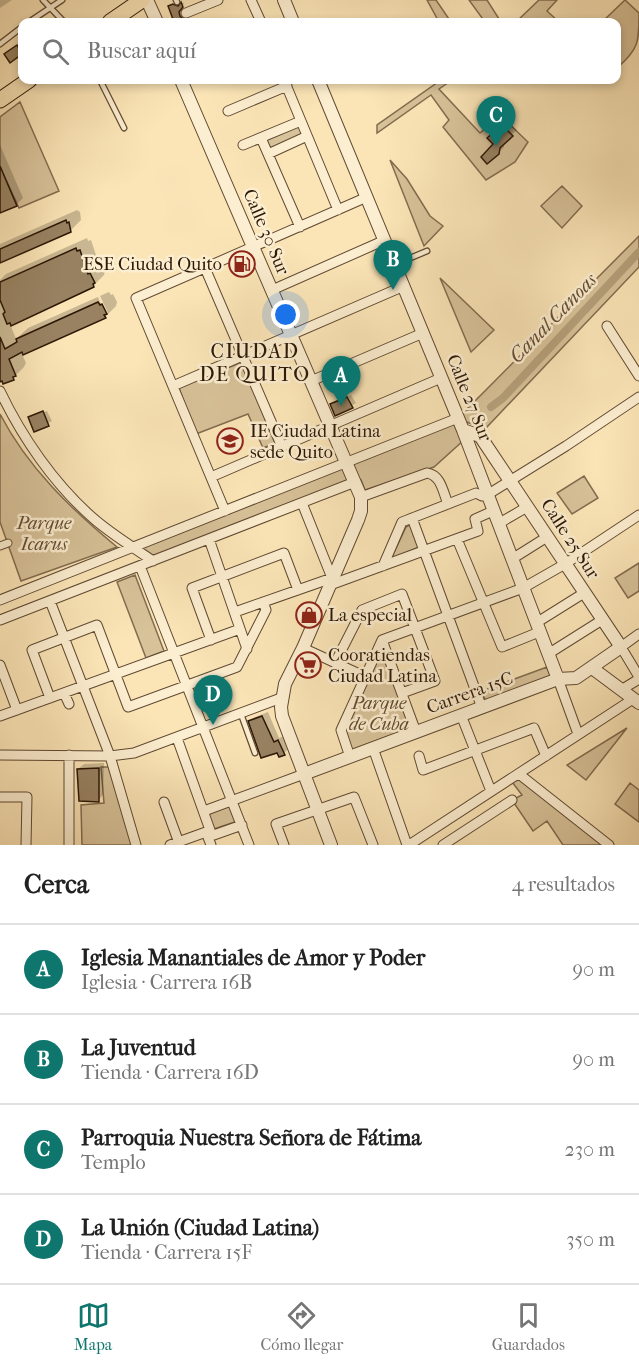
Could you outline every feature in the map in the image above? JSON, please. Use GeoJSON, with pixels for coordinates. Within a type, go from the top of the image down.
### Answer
{"type":"FeatureCollection","features":[{"type":"Feature","properties":{"kind":"main road"},"geometry":{"type":"LineString","coordinates":[[116,18],[142,0]]}},
{"type":"Feature","properties":{"kind":"main road"},"geometry":{"type":"LineString","coordinates":[[0,100],[23,84]]}},
{"type":"Feature","properties":{"kind":"street"},"geometry":{"type":"LineString","coordinates":[[147,0],[155,18]]}},
{"type":"Feature","properties":{"kind":"street"},"geometry":{"type":"LineString","coordinates":[[186,13],[218,0]]}},
{"type":"Feature","properties":{"kind":"street"},"geometry":{"type":"LineString","coordinates":[[251,0],[258,18]]}},
{"type":"Feature","properties":{"kind":"street"},"geometry":{"type":"LineString","coordinates":[[284,0],[291,18]]}},
{"type":"Feature","properties":{"kind":"street","name":"Calle 30 Sur"},"geometry":{"type":"LineString","coordinates":[[183,84],[361,497]]}},
{"type":"Feature","properties":{"kind":"street"},"geometry":{"type":"LineString","coordinates":[[228,111],[284,84]]}},
{"type":"Feature","properties":{"kind":"street"},"geometry":{"type":"LineString","coordinates":[[286,84],[338,210]]}},
{"type":"Feature","properties":{"kind":"street","name":"Calle 27 Sur"},"geometry":{"type":"LineString","coordinates":[[320,84],[463,430],[578,734]]}},
{"type":"Feature","properties":{"kind":"street"},"geometry":{"type":"LineString","coordinates":[[243,145],[296,123]]}},
{"type":"Feature","properties":{"kind":"street"},"geometry":{"type":"LineString","coordinates":[[261,138],[300,227]]}},
{"type":"Feature","properties":{"kind":"street"},"geometry":{"type":"LineString","coordinates":[[268,154],[303,138]]}},
{"type":"Feature","properties":{"kind":"street"},"geometry":{"type":"LineString","coordinates":[[225,511],[136,298],[367,197]]}},
{"type":"Feature","properties":{"kind":"street"},"geometry":{"type":"LineString","coordinates":[[272,290],[385,240]]}},
{"type":"Feature","properties":{"kind":"street"},"geometry":{"type":"LineString","coordinates":[[205,268],[282,447]]}},
{"type":"Feature","properties":{"kind":"street"},"geometry":{"type":"LineString","coordinates":[[173,386],[404,286]]}},
{"type":"Feature","properties":{"kind":"street"},"geometry":{"type":"LineString","coordinates":[[607,326],[639,376]]}},
{"type":"Feature","properties":{"kind":"street"},"geometry":{"type":"LineString","coordinates":[[311,381],[423,333]]}},
{"type":"Feature","properties":{"kind":"street"},"geometry":{"type":"LineString","coordinates":[[211,477],[441,378]]}},
{"type":"Feature","properties":{"kind":"street"},"geometry":{"type":"LineString","coordinates":[[0,391],[40,458],[62,485],[93,518],[153,561]]}},
{"type":"Feature","properties":{"kind":"street"},"geometry":{"type":"LineString","coordinates":[[383,566],[402,522],[476,493],[482,496],[487,495],[511,482],[639,397]]}},
{"type":"Feature","properties":{"kind":"street"},"geometry":{"type":"LineString","coordinates":[[0,600],[458,418]]}},
{"type":"Feature","properties":{"kind":"street","name":"Calle 25 Sur"},"geometry":{"type":"LineString","coordinates":[[463,430],[480,436],[621,647],[639,678]]}},
{"type":"Feature","properties":{"kind":"street"},"geometry":{"type":"LineString","coordinates":[[331,845],[282,716],[281,698],[285,684],[303,648],[358,520],[361,511],[361,497],[427,473],[434,474],[438,479],[448,504]]}},
{"type":"Feature","properties":{"kind":"street"},"geometry":{"type":"LineString","coordinates":[[0,620],[355,482]]}},
{"type":"Feature","properties":{"kind":"street"},"geometry":{"type":"LineString","coordinates":[[302,503],[331,581]]}},
{"type":"Feature","properties":{"kind":"street"},"geometry":{"type":"LineString","coordinates":[[498,524],[528,507]]}},
{"type":"Feature","properties":{"kind":"street"},"geometry":{"type":"LineString","coordinates":[[235,612],[298,590],[383,566],[478,531],[475,519],[493,511]]}},
{"type":"Feature","properties":{"kind":"street"},"geometry":{"type":"LineString","coordinates":[[350,757],[341,730],[382,640],[523,588],[565,564],[639,515]]}},
{"type":"Feature","properties":{"kind":"street"},"geometry":{"type":"LineString","coordinates":[[412,518],[482,708]]}},
{"type":"Feature","properties":{"kind":"street"},"geometry":{"type":"LineString","coordinates":[[512,559],[547,537]]}},
{"type":"Feature","properties":{"kind":"street"},"geometry":{"type":"LineString","coordinates":[[209,539],[247,649]]}},
{"type":"Feature","properties":{"kind":"street"},"geometry":{"type":"LineString","coordinates":[[457,539],[502,647],[538,627],[584,593]]}},
{"type":"Feature","properties":{"kind":"street"},"geometry":{"type":"LineString","coordinates":[[0,546],[8,543]]}},
{"type":"Feature","properties":{"kind":"street"},"geometry":{"type":"LineString","coordinates":[[211,640],[192,588],[284,553],[298,590]]}},
{"type":"Feature","properties":{"kind":"street"},"geometry":{"type":"LineString","coordinates":[[140,566],[249,845]]}},
{"type":"Feature","properties":{"kind":"street"},"geometry":{"type":"LineString","coordinates":[[335,663],[362,610],[402,594],[435,681],[402,693]]}},
{"type":"Feature","properties":{"kind":"street"},"geometry":{"type":"LineString","coordinates":[[50,601],[110,756],[136,845]]}},
{"type":"Feature","properties":{"kind":"street"},"geometry":{"type":"LineString","coordinates":[[50,698],[32,650],[97,625],[128,707],[237,667],[266,610],[263,602]]}},
{"type":"Feature","properties":{"kind":"street"},"geometry":{"type":"LineString","coordinates":[[548,654],[602,620]]}},
{"type":"Feature","properties":{"kind":"street"},"geometry":{"type":"LineString","coordinates":[[0,716],[240,629]]}},
{"type":"Feature","properties":{"kind":"street","name":"Carrera 15C"},"geometry":{"type":"LineString","coordinates":[[204,811],[558,679],[576,678],[639,634]]}},
{"type":"Feature","properties":{"kind":"street"},"geometry":{"type":"LineString","coordinates":[[382,640],[416,732]]}},
{"type":"Feature","properties":{"kind":"street"},"geometry":{"type":"LineString","coordinates":[[303,648],[366,677]]}},
{"type":"Feature","properties":{"kind":"street"},"geometry":{"type":"LineString","coordinates":[[0,665],[17,710]]}},
{"type":"Feature","properties":{"kind":"street"},"geometry":{"type":"LineString","coordinates":[[373,748],[408,845],[578,734],[636,701],[592,668]]}},
{"type":"Feature","properties":{"kind":"street"},"geometry":{"type":"LineString","coordinates":[[621,690],[639,678]]}},
{"type":"Feature","properties":{"kind":"street"},"geometry":{"type":"LineString","coordinates":[[64,693],[69,704]]}},
{"type":"Feature","properties":{"kind":"street"},"geometry":{"type":"LineString","coordinates":[[0,754],[110,756],[134,753],[281,698]]}},
{"type":"Feature","properties":{"kind":"street"},"geometry":{"type":"LineString","coordinates":[[461,715],[491,791]]}},
{"type":"Feature","properties":{"kind":"street"},"geometry":{"type":"LineString","coordinates":[[419,756],[423,770],[534,728],[546,756]]}},
{"type":"Feature","properties":{"kind":"street"},"geometry":{"type":"LineString","coordinates":[[177,738],[210,830],[208,838]]}},
{"type":"Feature","properties":{"kind":"street"},"geometry":{"type":"LineString","coordinates":[[69,755],[69,845]]}},
{"type":"Feature","properties":{"kind":"street"},"geometry":{"type":"LineString","coordinates":[[519,774],[609,845]]}},
{"type":"Feature","properties":{"kind":"street"},"geometry":{"type":"LineString","coordinates":[[284,845],[276,824],[354,796],[373,845]]}},
{"type":"Feature","properties":{"kind":"street"},"geometry":{"type":"LineString","coordinates":[[0,797],[27,797],[26,845]]}},
{"type":"Feature","properties":{"kind":"street"},"geometry":{"type":"LineString","coordinates":[[443,845],[512,800]]}},
{"type":"Feature","properties":{"kind":"street"},"geometry":{"type":"LineString","coordinates":[[164,802],[175,844],[208,838],[242,825]]}},
{"type":"Feature","properties":{"kind":"lane"},"geometry":{"type":"LineString","coordinates":[[43,0],[59,18]]}},
{"type":"Feature","properties":{"kind":"lane"},"geometry":{"type":"LineString","coordinates":[[34,18],[62,0]]}},
{"type":"Feature","properties":{"kind":"lane"},"geometry":{"type":"LineString","coordinates":[[1,42],[18,30]]}},
{"type":"Feature","properties":{"kind":"lane"},"geometry":{"type":"LineString","coordinates":[[102,84],[124,128]]}},
{"type":"Feature","properties":{"kind":"lane"},"geometry":{"type":"LineString","coordinates":[[395,264],[427,251]]}},
{"type":"Feature","properties":{"kind":"lane"},"geometry":{"type":"LineString","coordinates":[[232,256],[243,264],[261,265]]}},
{"type":"Feature","properties":{"kind":"lane"},"geometry":{"type":"LineString","coordinates":[[241,714],[255,753]]}},
{"type":"Feature","properties":{"kind":"green space"},"geometry":{"type":"Polygon","coordinates":[[[427,0],[436,0],[448,18],[437,18],[427,0]]]}},
{"type":"Feature","properties":{"kind":"green space"},"geometry":{"type":"Polygon","coordinates":[[[469,0],[487,0],[498,18],[482,18],[469,0]]]}},
{"type":"Feature","properties":{"kind":"green space"},"geometry":{"type":"Polygon","coordinates":[[[539,0],[557,0],[547,11],[555,18],[520,18],[539,0]]]}},
{"type":"Feature","properties":{"kind":"green space"},"geometry":{"type":"Polygon","coordinates":[[[625,0],[639,13],[639,31],[634,50],[621,64],[621,18],[606,18],[625,0]]]}},
{"type":"Feature","properties":{"kind":"green space"},"geometry":{"type":"Polygon","coordinates":[[[435,84],[446,84],[439,89],[480,133],[500,115],[528,142],[515,162],[486,180],[443,127],[449,120],[431,95],[377,133],[377,125],[435,84]]]}},
{"type":"Feature","properties":{"kind":"green space"},"geometry":{"type":"Polygon","coordinates":[[[20,102],[59,191],[19,208],[0,167],[0,117],[20,102]]]}},
{"type":"Feature","properties":{"kind":"green space"},"geometry":{"type":"Polygon","coordinates":[[[298,124],[303,136],[269,151],[264,139],[298,124]]]}},
{"type":"Feature","properties":{"kind":"green space"},"geometry":{"type":"Polygon","coordinates":[[[390,160],[407,179],[430,216],[443,226],[424,246],[390,160]]]}},
{"type":"Feature","properties":{"kind":"green space"},"geometry":{"type":"Polygon","coordinates":[[[562,186],[582,206],[562,228],[541,206],[562,186]]]}},
{"type":"Feature","properties":{"kind":"green space"},"geometry":{"type":"Polygon","coordinates":[[[639,236],[639,267],[485,429],[459,419],[465,439],[434,467],[365,490],[361,480],[355,482],[153,561],[141,546],[458,418],[639,236]]]}},
{"type":"Feature","properties":{"kind":"green space"},"geometry":{"type":"Polygon","coordinates":[[[440,278],[494,330],[471,352],[440,278]]]}},
{"type":"Feature","properties":{"kind":"green space"},"geometry":{"type":"Polygon","coordinates":[[[242,362],[275,443],[263,448],[248,414],[196,434],[179,388],[242,362]]]}},
{"type":"Feature","properties":{"kind":"green space","name":"Parque Icarus"},"geometry":{"type":"Polygon","coordinates":[[[0,414],[11,434],[37,470],[83,518],[117,547],[21,581],[0,522],[0,414]]]}},
{"type":"Feature","properties":{"kind":"green space"},"geometry":{"type":"Polygon","coordinates":[[[584,476],[598,498],[572,514],[557,493],[584,476]]]}},
{"type":"Feature","properties":{"kind":"green space"},"geometry":{"type":"Polygon","coordinates":[[[411,524],[419,547],[391,559],[406,527],[411,524]]]}},
{"type":"Feature","properties":{"kind":"green space"},"geometry":{"type":"Polygon","coordinates":[[[639,563],[639,591],[628,598],[615,578],[639,563]]]}},
{"type":"Feature","properties":{"kind":"green space"},"geometry":{"type":"Polygon","coordinates":[[[135,575],[164,651],[146,658],[117,582],[135,575]]]}},
{"type":"Feature","properties":{"kind":"green space","name":"Parque de Cuba"},"geometry":{"type":"Polygon","coordinates":[[[383,649],[411,728],[351,750],[344,731],[383,649]]]}},
{"type":"Feature","properties":{"kind":"green space"},"geometry":{"type":"Polygon","coordinates":[[[547,667],[551,678],[486,703],[482,691],[547,667]]]}},
{"type":"Feature","properties":{"kind":"green space"},"geometry":{"type":"Polygon","coordinates":[[[627,728],[586,780],[567,765],[627,728]]]}},
{"type":"Feature","properties":{"kind":"green space"},"geometry":{"type":"Polygon","coordinates":[[[101,767],[111,767],[133,845],[82,845],[81,805],[104,803],[101,767]]]}},
{"type":"Feature","properties":{"kind":"green space"},"geometry":{"type":"Polygon","coordinates":[[[518,778],[604,845],[563,845],[547,821],[533,831],[512,800],[522,795],[512,782],[518,778]]]}},
{"type":"Feature","properties":{"kind":"green space"},"geometry":{"type":"Polygon","coordinates":[[[630,783],[639,790],[639,822],[615,804],[630,783]]]}},
{"type":"Feature","properties":{"kind":"green space"},"geometry":{"type":"Polygon","coordinates":[[[232,805],[238,821],[211,830],[206,815],[232,805]]]}},
{"type":"Feature","properties":{"kind":"building"},"geometry":{"type":"Polygon","coordinates":[[[181,2],[183,7],[179,12],[182,18],[172,18],[168,6],[173,4],[178,6],[181,2]]]}},
{"type":"Feature","properties":{"kind":"building"},"geometry":{"type":"Polygon","coordinates":[[[17,45],[18,57],[10,63],[4,54],[17,45]]]}},
{"type":"Feature","properties":{"kind":"building"},"geometry":{"type":"Polygon","coordinates":[[[502,125],[513,136],[500,148],[499,154],[487,164],[481,157],[493,144],[487,138],[502,125]]]}},
{"type":"Feature","properties":{"kind":"building"},"geometry":{"type":"Polygon","coordinates":[[[0,166],[17,206],[0,213],[0,166]]]}},
{"type":"Feature","properties":{"kind":"building"},"geometry":{"type":"Polygon","coordinates":[[[66,220],[67,223],[69,222],[71,232],[0,263],[0,249],[66,220]]]}},
{"type":"Feature","properties":{"kind":"building"},"geometry":{"type":"Polygon","coordinates":[[[76,248],[77,251],[80,250],[88,274],[90,273],[95,283],[94,287],[11,326],[10,323],[7,324],[0,300],[0,282],[76,248]]]}},
{"type":"Feature","properties":{"kind":"building"},"geometry":{"type":"Polygon","coordinates":[[[98,302],[102,304],[107,314],[104,315],[106,318],[9,359],[16,376],[13,377],[14,380],[3,384],[2,381],[0,382],[0,337],[5,349],[17,342],[16,339],[98,302]]]}},
{"type":"Feature","properties":{"kind":"building"},"geometry":{"type":"Polygon","coordinates":[[[347,397],[353,408],[335,416],[330,404],[347,397]]]}},
{"type":"Feature","properties":{"kind":"building"},"geometry":{"type":"Polygon","coordinates":[[[43,411],[49,426],[34,432],[28,417],[43,411]]]}},
{"type":"Feature","properties":{"kind":"building"},"geometry":{"type":"Polygon","coordinates":[[[262,716],[274,742],[278,740],[285,755],[279,757],[277,753],[261,758],[248,721],[262,716]]]}},
{"type":"Feature","properties":{"kind":"building"},"geometry":{"type":"Polygon","coordinates":[[[99,768],[99,802],[79,801],[77,769],[99,768]]]}},
{"type":"Feature","properties":{"kind":"waterway","name":"Canal Canoas"},"geometry":{"type":"LineString","coordinates":[[491,407],[503,398],[639,252]]}},
{"type":"Feature","properties":{"kind":"place","name":"Parroquia Nuestra Señora de Fátima"},"geometry":{"type":"Point","coordinates":[496,146]}},
{"type":"Feature","properties":{"kind":"place","name":"ESE Ciudad Quito"},"geometry":{"type":"Point","coordinates":[242,264]}},
{"type":"Feature","properties":{"kind":"place","name":"La Juventud"},"geometry":{"type":"Point","coordinates":[393,290]}},
{"type":"Feature","properties":{"kind":"place","name":"Iglesia Manantiales de Amor y Poder"},"geometry":{"type":"Point","coordinates":[341,406]}},
{"type":"Feature","properties":{"kind":"place","name":"IE Ciudad Latina sede Quito"},"geometry":{"type":"Point","coordinates":[230,441]}},
{"type":"Feature","properties":{"kind":"place","name":"La especial"},"geometry":{"type":"Point","coordinates":[309,615]}},
{"type":"Feature","properties":{"kind":"place","name":"Cooratiendas Ciudad Latina"},"geometry":{"type":"Point","coordinates":[308,665]}},
{"type":"Feature","properties":{"kind":"place","name":"La Unión (Ciudad Latina)"},"geometry":{"type":"Point","coordinates":[213,725]}},
{"type":"Feature","properties":{"kind":"district","name":"CIUDAD DE QUITO"},"geometry":{"type":"Point","coordinates":[255,362]}}]}
